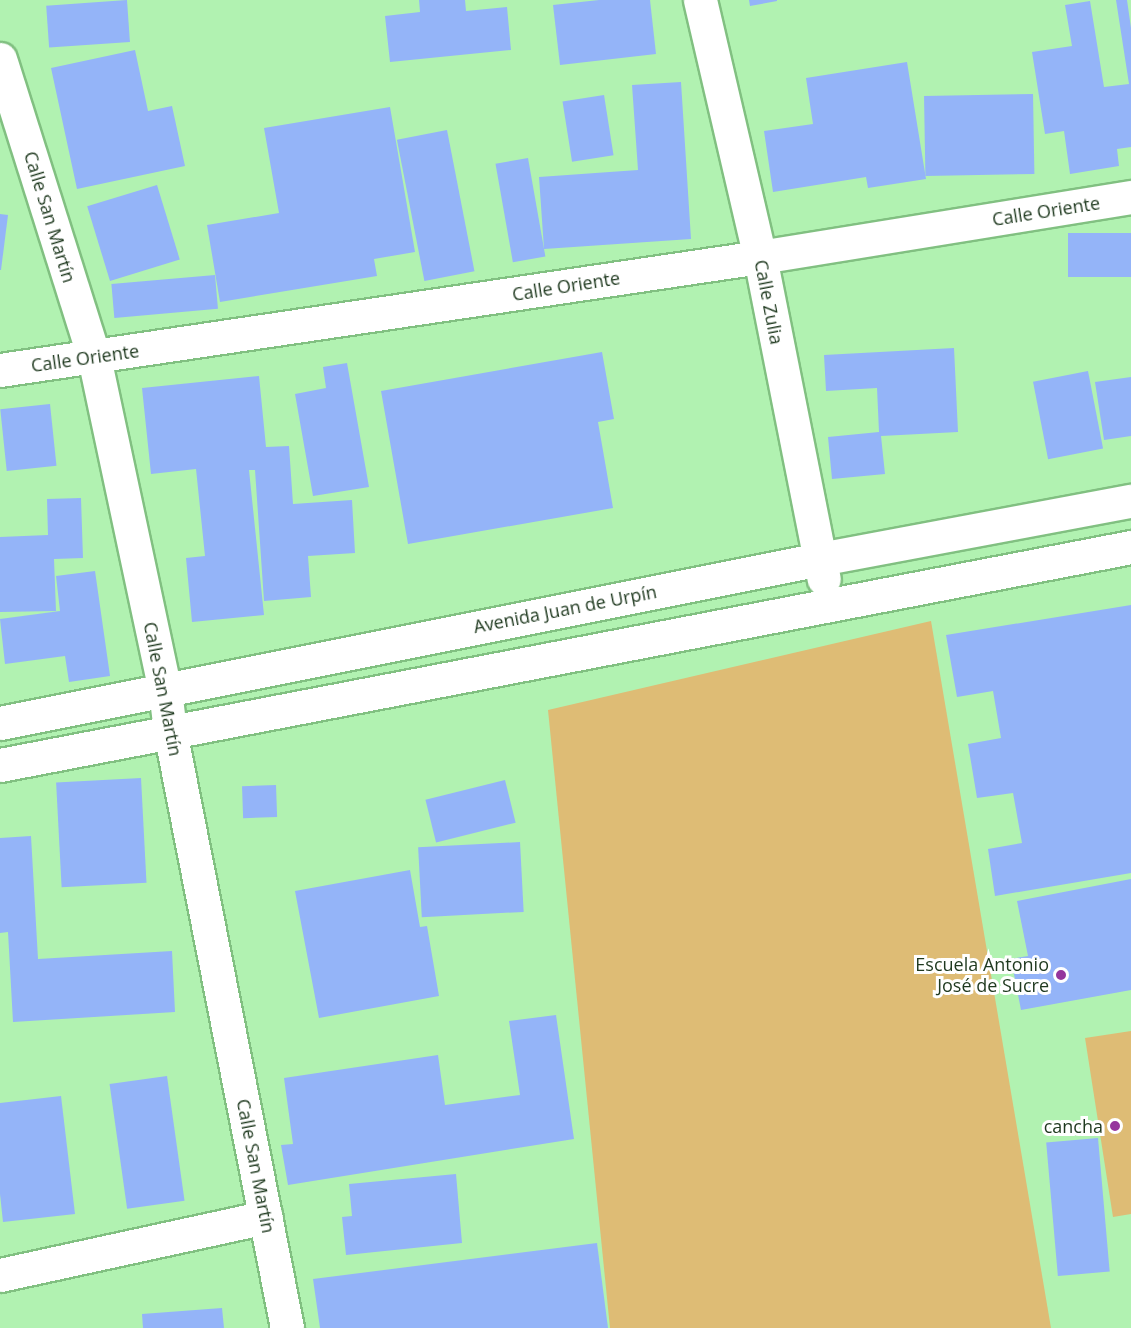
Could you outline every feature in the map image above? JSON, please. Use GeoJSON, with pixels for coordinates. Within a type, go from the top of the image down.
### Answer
{"type":"FeatureCollection","features":[{"type":"Feature","properties":{"kind":"street","name":"Calle Zulia"},"geometry":{"type":"LineString","coordinates":[[700,0],[760,257],[829,605]]}},
{"type":"Feature","properties":{"kind":"street","name":"Calle San Martín"},"geometry":{"type":"LineString","coordinates":[[0,59],[94,357],[165,690],[170,731],[287,1328]]}},
{"type":"Feature","properties":{"kind":"street","name":"Calle Oriente"},"geometry":{"type":"LineString","coordinates":[[0,370],[760,257],[1131,198]]}},
{"type":"Feature","properties":{"kind":"street","name":"Avenida Juan de Urpín"},"geometry":{"type":"LineString","coordinates":[[0,723],[819,559],[1131,501]]}},
{"type":"Feature","properties":{"kind":"street"},"geometry":{"type":"LineString","coordinates":[[0,765],[1131,547]]}},
{"type":"Feature","properties":{"kind":"street"},"geometry":{"type":"LineString","coordinates":[[0,1275],[266,1217]]}},
{"type":"Feature","properties":{"kind":"shaded area"},"geometry":{"type":"Polygon","coordinates":[[[931,621],[1051,1328],[610,1328],[548,710],[931,621]]]}},
{"type":"Feature","properties":{"kind":"shaded area","name":"cancha"},"geometry":{"type":"Polygon","coordinates":[[[1131,1031],[1131,1214],[1113,1217],[1085,1038],[1131,1031]]]}},
{"type":"Feature","properties":{"kind":"building"},"geometry":{"type":"Polygon","coordinates":[[[127,0],[130,42],[49,48],[46,6],[127,0]]]}},
{"type":"Feature","properties":{"kind":"building"},"geometry":{"type":"Polygon","coordinates":[[[419,0],[465,0],[466,11],[507,7],[511,50],[390,62],[385,16],[420,12],[419,0]]]}},
{"type":"Feature","properties":{"kind":"building"},"geometry":{"type":"Polygon","coordinates":[[[599,0],[650,0],[656,54],[560,65],[553,5],[599,0]]]}},
{"type":"Feature","properties":{"kind":"building"},"geometry":{"type":"Polygon","coordinates":[[[749,0],[777,0],[777,1],[750,6],[749,0]]]}},
{"type":"Feature","properties":{"kind":"building"},"geometry":{"type":"Polygon","coordinates":[[[1116,0],[1127,0],[1131,28],[1131,147],[1117,149],[1119,166],[1070,174],[1064,131],[1045,134],[1032,52],[1072,46],[1065,5],[1090,1],[1104,87],[1129,84],[1116,0]]]}},
{"type":"Feature","properties":{"kind":"building"},"geometry":{"type":"Polygon","coordinates":[[[135,50],[148,111],[172,106],[185,166],[77,189],[51,68],[135,50]]]}},
{"type":"Feature","properties":{"kind":"building"},"geometry":{"type":"Polygon","coordinates":[[[907,62],[926,179],[868,188],[866,177],[773,192],[764,131],[813,124],[806,78],[907,62]]]}},
{"type":"Feature","properties":{"kind":"building"},"geometry":{"type":"Polygon","coordinates":[[[681,82],[691,239],[544,249],[539,177],[638,170],[632,85],[681,82]]]}},
{"type":"Feature","properties":{"kind":"building"},"geometry":{"type":"Polygon","coordinates":[[[1033,94],[1034,174],[925,176],[924,96],[1033,94]]]}},
{"type":"Feature","properties":{"kind":"building"},"geometry":{"type":"Polygon","coordinates":[[[604,95],[614,155],[572,162],[563,102],[604,95]]]}},
{"type":"Feature","properties":{"kind":"building"},"geometry":{"type":"Polygon","coordinates":[[[390,107],[415,252],[374,259],[377,276],[220,302],[207,225],[279,213],[264,128],[390,107]]]}},
{"type":"Feature","properties":{"kind":"building"},"geometry":{"type":"Polygon","coordinates":[[[447,130],[474,271],[424,281],[397,140],[447,130]]]}},
{"type":"Feature","properties":{"kind":"building"},"geometry":{"type":"Polygon","coordinates":[[[528,158],[545,256],[513,262],[496,164],[528,158]]]}},
{"type":"Feature","properties":{"kind":"building"},"geometry":{"type":"Polygon","coordinates":[[[157,185],[180,260],[110,281],[87,206],[157,185]]]}},
{"type":"Feature","properties":{"kind":"building"},"geometry":{"type":"Polygon","coordinates":[[[0,214],[8,215],[1,270],[0,270],[0,214]]]}},
{"type":"Feature","properties":{"kind":"building"},"geometry":{"type":"Polygon","coordinates":[[[1068,233],[1131,233],[1131,277],[1068,277],[1068,233]]]}},
{"type":"Feature","properties":{"kind":"building"},"geometry":{"type":"Polygon","coordinates":[[[215,275],[218,309],[114,318],[111,284],[215,275]]]}},
{"type":"Feature","properties":{"kind":"building"},"geometry":{"type":"Polygon","coordinates":[[[954,348],[958,432],[881,436],[885,474],[832,479],[828,437],[879,432],[877,388],[826,391],[824,355],[954,348]]]}},
{"type":"Feature","properties":{"kind":"building"},"geometry":{"type":"Polygon","coordinates":[[[602,352],[614,419],[598,422],[613,508],[408,544],[381,391],[602,352]]]}},
{"type":"Feature","properties":{"kind":"building"},"geometry":{"type":"Polygon","coordinates":[[[347,363],[369,487],[313,496],[295,394],[326,388],[323,367],[347,363]]]}},
{"type":"Feature","properties":{"kind":"building"},"geometry":{"type":"Polygon","coordinates":[[[1088,371],[1103,449],[1048,459],[1033,382],[1088,371]]]}},
{"type":"Feature","properties":{"kind":"building"},"geometry":{"type":"Polygon","coordinates":[[[259,376],[266,447],[289,446],[293,504],[352,500],[355,553],[308,556],[311,597],[264,601],[255,470],[249,470],[264,615],[192,622],[186,558],[205,556],[196,469],[151,474],[142,388],[259,376]]]}},
{"type":"Feature","properties":{"kind":"building"},"geometry":{"type":"Polygon","coordinates":[[[1131,377],[1131,436],[1104,440],[1095,382],[1131,377]]]}},
{"type":"Feature","properties":{"kind":"building"},"geometry":{"type":"Polygon","coordinates":[[[50,404],[56,466],[7,471],[0,409],[50,404]]]}},
{"type":"Feature","properties":{"kind":"building"},"geometry":{"type":"Polygon","coordinates":[[[81,498],[83,558],[54,559],[56,611],[0,612],[0,537],[48,535],[47,499],[81,498]]]}},
{"type":"Feature","properties":{"kind":"building"},"geometry":{"type":"Polygon","coordinates":[[[95,571],[110,676],[69,682],[65,656],[5,664],[0,619],[60,611],[56,576],[95,571]]]}},
{"type":"Feature","properties":{"kind":"building"},"geometry":{"type":"Polygon","coordinates":[[[1131,605],[1131,873],[995,896],[988,849],[1022,843],[1013,793],[977,798],[968,744],[1001,738],[993,691],[957,697],[946,635],[1131,605]]]}},
{"type":"Feature","properties":{"kind":"building"},"geometry":{"type":"Polygon","coordinates":[[[141,778],[146,883],[62,887],[56,782],[141,778]]]}},
{"type":"Feature","properties":{"kind":"building"},"geometry":{"type":"Polygon","coordinates":[[[505,780],[516,823],[436,843],[425,800],[505,780]]]}},
{"type":"Feature","properties":{"kind":"building"},"geometry":{"type":"Polygon","coordinates":[[[276,785],[277,817],[243,818],[242,786],[276,785]]]}},
{"type":"Feature","properties":{"kind":"building"},"geometry":{"type":"Polygon","coordinates":[[[31,836],[38,959],[172,951],[175,1012],[13,1022],[8,932],[0,933],[0,838],[31,836]]]}},
{"type":"Feature","properties":{"kind":"building"},"geometry":{"type":"Polygon","coordinates":[[[520,842],[524,912],[422,917],[418,847],[520,842]]]}},
{"type":"Feature","properties":{"kind":"building"},"geometry":{"type":"Polygon","coordinates":[[[410,870],[420,927],[427,926],[439,996],[319,1018],[295,891],[410,870]]]}},
{"type":"Feature","properties":{"kind":"building"},"geometry":{"type":"Polygon","coordinates":[[[1131,879],[1131,990],[1021,1010],[1011,959],[1028,956],[1017,901],[1131,879]]]}},
{"type":"Feature","properties":{"kind":"building"},"geometry":{"type":"Polygon","coordinates":[[[556,1015],[574,1139],[288,1185],[281,1145],[293,1144],[284,1078],[438,1055],[445,1105],[520,1095],[509,1021],[556,1015]]]}},
{"type":"Feature","properties":{"kind":"building"},"geometry":{"type":"Polygon","coordinates":[[[167,1076],[185,1201],[127,1209],[110,1084],[167,1076]]]}},
{"type":"Feature","properties":{"kind":"building"},"geometry":{"type":"Polygon","coordinates":[[[61,1096],[75,1214],[3,1222],[0,1194],[0,1103],[61,1096]]]}},
{"type":"Feature","properties":{"kind":"building"},"geometry":{"type":"Polygon","coordinates":[[[1098,1138],[1110,1271],[1058,1276],[1046,1143],[1098,1138]]]}},
{"type":"Feature","properties":{"kind":"building"},"geometry":{"type":"Polygon","coordinates":[[[456,1174],[462,1243],[346,1255],[342,1217],[352,1216],[349,1184],[456,1174]]]}},
{"type":"Feature","properties":{"kind":"building"},"geometry":{"type":"Polygon","coordinates":[[[597,1243],[608,1328],[320,1328],[313,1279],[597,1243]]]}},
{"type":"Feature","properties":{"kind":"building"},"geometry":{"type":"Polygon","coordinates":[[[222,1308],[224,1328],[143,1328],[142,1314],[222,1308]]]}},
{"type":"Feature","properties":{"kind":"place","name":"Escuela Antonio José de Sucre"},"geometry":{"type":"Point","coordinates":[1061,975]}},
{"type":"Feature","properties":{"kind":"place","name":"cancha"},"geometry":{"type":"Point","coordinates":[1115,1126]}}]}
